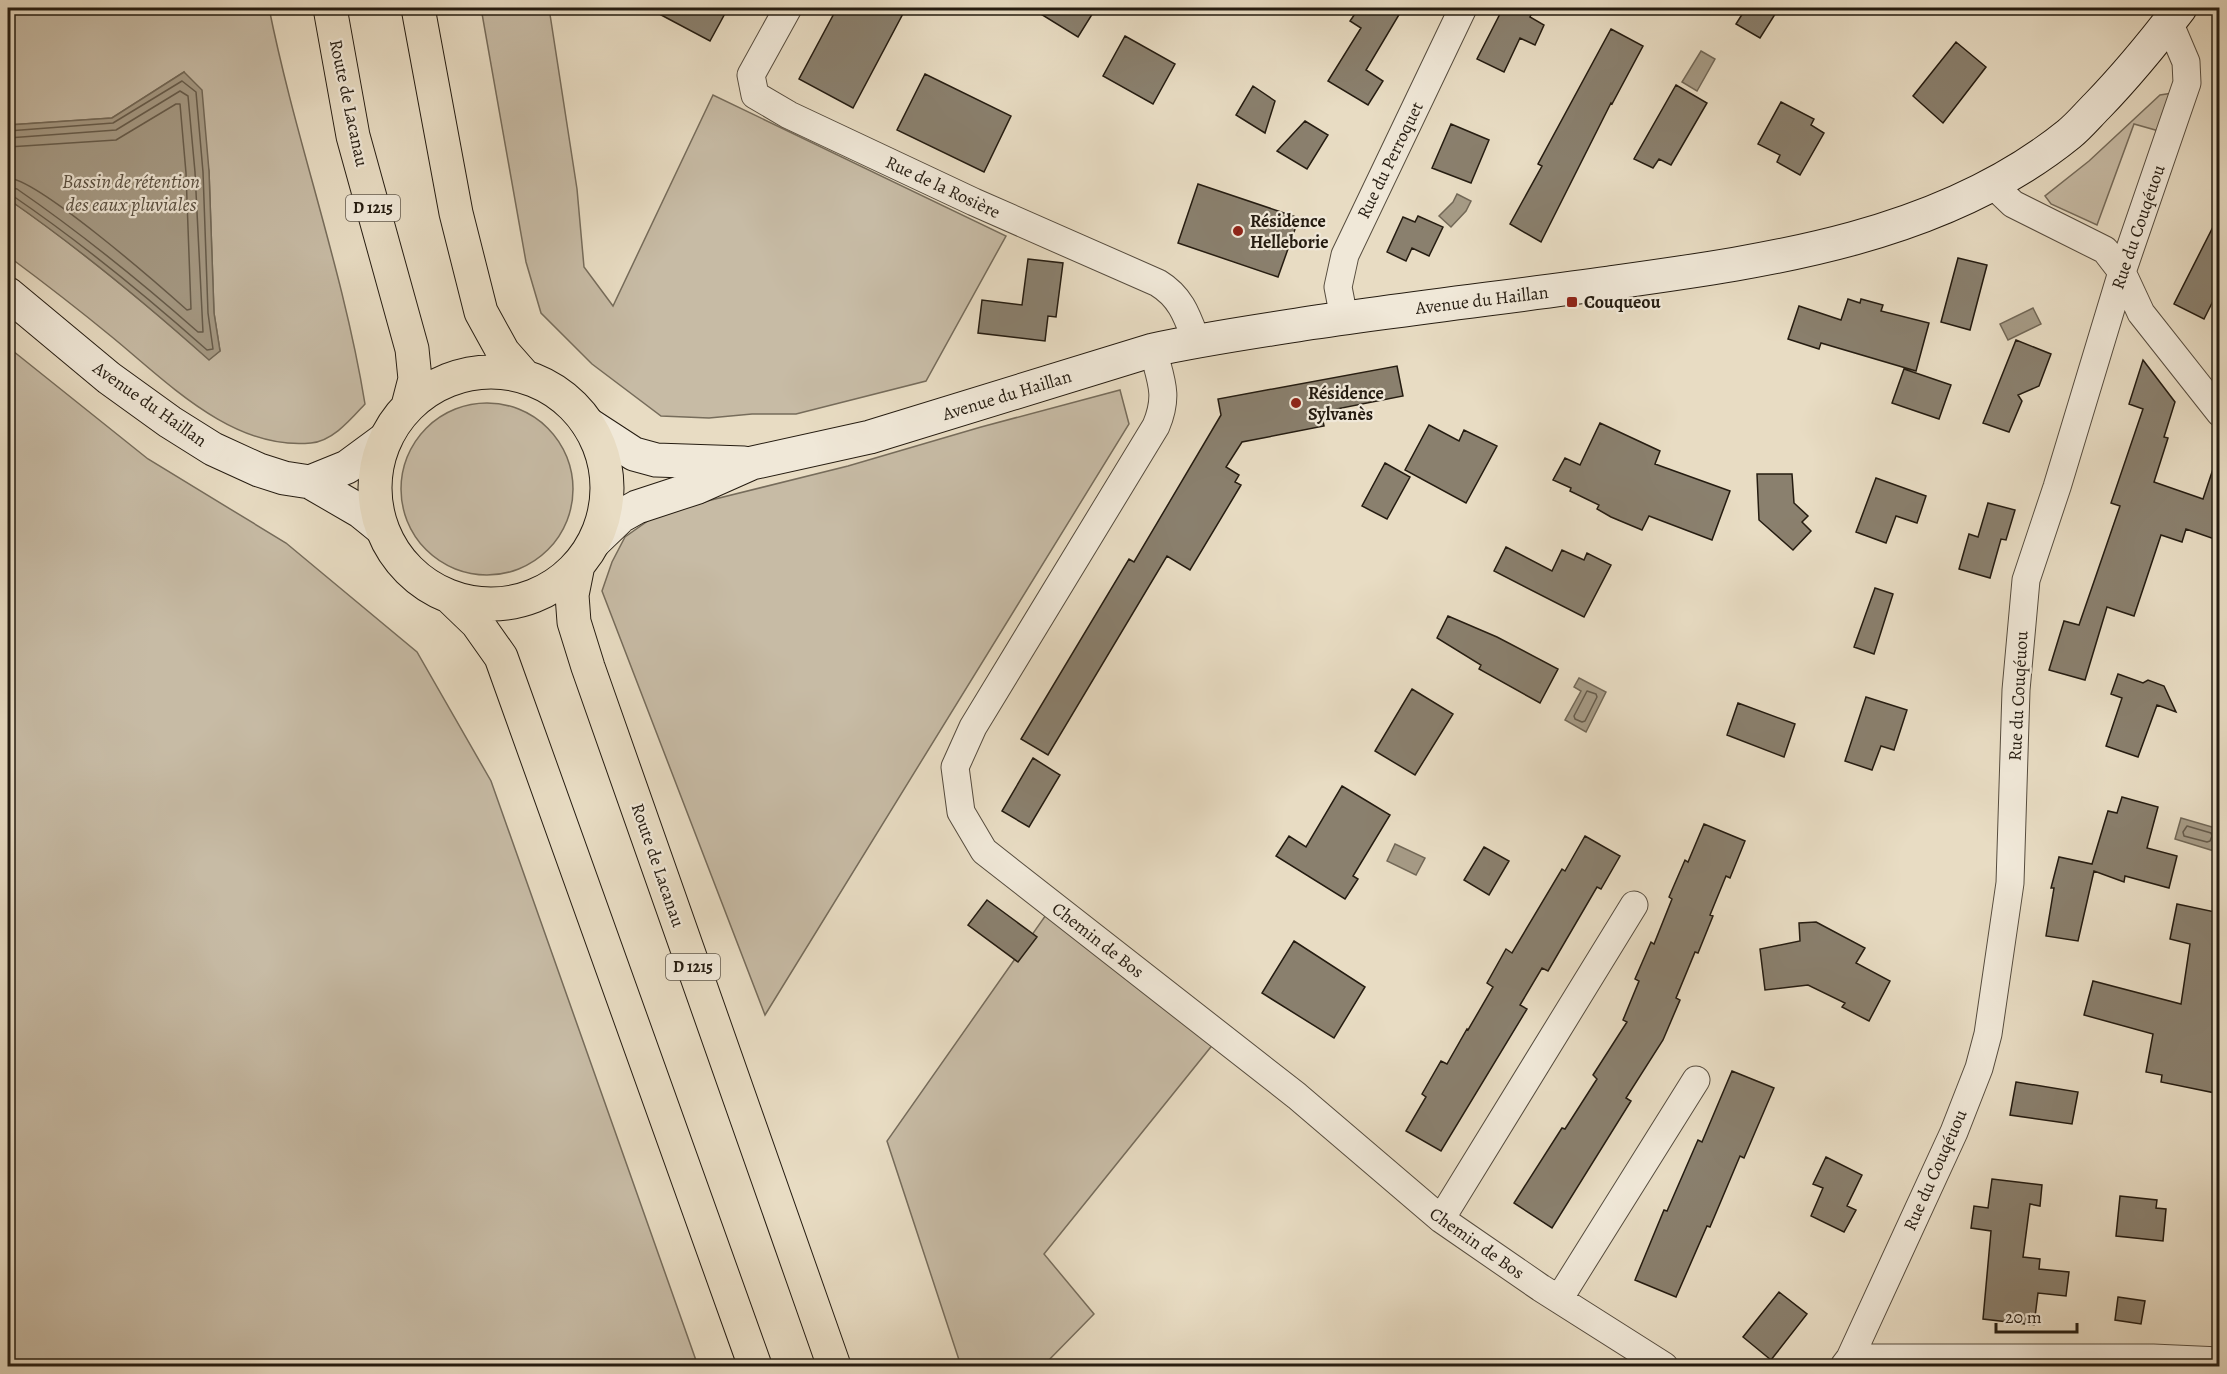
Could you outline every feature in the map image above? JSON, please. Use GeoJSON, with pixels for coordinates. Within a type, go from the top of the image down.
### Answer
{"type":"FeatureCollection","features":[{"type":"Feature","properties":{"kind":"main road","name":"Route de Lacanau"},"geometry":{"type":"LineString","coordinates":[[330,8],[353,136],[412,349],[415,379],[408,406]]}},
{"type":"Feature","properties":{"kind":"main road"},"geometry":{"type":"LineString","coordinates":[[418,8],[456,213],[482,312],[503,352],[525,377]]}},
{"type":"Feature","properties":{"kind":"main road"},"geometry":{"type":"LineString","coordinates":[[525,377],[494,372],[462,375],[433,387],[408,406],[385,439],[376,468],[375,498],[381,528],[397,557],[421,581],[450,597],[477,623],[501,657],[755,1366]]}},
{"type":"Feature","properties":{"kind":"main road","name":"Route de Lacanau"},"geometry":{"type":"LineString","coordinates":[[525,377],[561,395],[588,424],[602,452],[607,482],[605,512],[586,553],[572,595],[574,622],[834,1366]]}},
{"type":"Feature","properties":{"kind":"main road"},"geometry":{"type":"LineString","coordinates":[[450,597],[484,604],[519,601],[551,587],[586,553]]}},
{"type":"Feature","properties":{"kind":"street","name":"Rue de la Rosière"},"geometry":{"type":"LineString","coordinates":[[788,8],[751,75],[755,95],[789,115],[963,197],[1171,290],[1185,310],[1196,340]]}},
{"type":"Feature","properties":{"kind":"street","name":"Rue du Perroquet"},"geometry":{"type":"LineString","coordinates":[[1344,318],[1338,287],[1345,255],[1463,8]]}},
{"type":"Feature","properties":{"kind":"street","name":"Avenue du Haillan"},"geometry":{"type":"LineString","coordinates":[[586,553],[621,516],[637,507],[699,487],[752,463],[870,437],[1153,350],[1196,340],[1344,318],[1673,275],[1850,240],[1904,222],[1992,184],[2032,161],[2071,133],[2134,67],[2175,15]]}},
{"type":"Feature","properties":{"kind":"street","name":"Rue du Couqéuou"},"geometry":{"type":"LineString","coordinates":[[1847,1362],[1954,1132],[1988,1034],[2010,883],[2016,690],[2026,580],[2057,487],[2122,272],[2187,83],[2186,62],[2175,15]]}},
{"type":"Feature","properties":{"kind":"street"},"geometry":{"type":"LineString","coordinates":[[1992,184],[2013,204],[2105,250],[2122,272],[2140,313],[2220,413]]}},
{"type":"Feature","properties":{"kind":"street","name":"Avenue du Haillan"},"geometry":{"type":"LineString","coordinates":[[8,294],[109,378],[170,422],[213,448],[259,470],[310,483],[360,511],[381,528]]}},
{"type":"Feature","properties":{"kind":"street","name":"Chemin de Bos"},"geometry":{"type":"LineString","coordinates":[[1153,350],[1164,389],[1163,409],[1156,426],[973,727],[955,767],[961,812],[984,851],[1297,1096],[1441,1219],[1559,1299],[1664,1366]]}},
{"type":"Feature","properties":{"kind":"street","name":"Avenue du Haillan"},"geometry":{"type":"LineString","coordinates":[[588,424],[634,454],[656,460],[752,463]]}},
{"type":"Feature","properties":{"kind":"street"},"geometry":{"type":"LineString","coordinates":[[310,483],[347,467],[385,439]]}},
{"type":"Feature","properties":{"kind":"street"},"geometry":{"type":"LineString","coordinates":[[1441,1219],[1634,905]]}},
{"type":"Feature","properties":{"kind":"street"},"geometry":{"type":"LineString","coordinates":[[1559,1299],[1696,1080]]}},
{"type":"Feature","properties":{"kind":"street"},"geometry":{"type":"LineString","coordinates":[[1847,1362],[2153,1358],[2220,1361]]}},
{"type":"Feature","properties":{"kind":"shaded area"},"geometry":{"type":"Polygon","coordinates":[[[8,8],[269,8],[292,107],[345,304],[365,404],[334,434],[311,443],[282,443],[255,436],[228,425],[179,392],[8,256],[8,199],[111,276],[209,359],[220,351],[214,313],[209,171],[184,72],[112,118],[8,125],[8,8]]]}},
{"type":"Feature","properties":{"kind":"shaded area"},"geometry":{"type":"Polygon","coordinates":[[[481,8],[549,8],[577,189],[584,267],[613,306],[713,95],[1006,236],[926,381],[796,414],[752,414],[709,418],[661,416],[592,364],[541,313],[526,262],[481,8]]]}},
{"type":"Feature","properties":{"kind":"shaded area"},"geometry":{"type":"Polygon","coordinates":[[[2173,93],[2159,131],[2134,124],[2097,225],[2051,204],[2045,196],[2089,161],[2160,95],[2173,93]]]}},
{"type":"Feature","properties":{"kind":"shaded area"},"geometry":{"type":"Polygon","coordinates":[[[8,347],[148,459],[286,543],[417,652],[491,781],[698,1366],[8,1366],[8,347]]]}},
{"type":"Feature","properties":{"kind":"shaded area"},"geometry":{"type":"Polygon","coordinates":[[[1120,390],[1129,424],[765,1015],[602,591],[612,562],[625,537],[652,518],[691,505],[848,466],[1120,390]]]}},
{"type":"Feature","properties":{"kind":"shaded area"},"geometry":{"type":"Polygon","coordinates":[[[487,403],[520,410],[548,428],[566,456],[573,489],[566,522],[548,550],[520,568],[487,575],[454,568],[426,550],[408,522],[401,489],[408,456],[426,428],[454,410],[487,403]]]}},
{"type":"Feature","properties":{"kind":"shaded area"},"geometry":{"type":"Polygon","coordinates":[[[1048,912],[1214,1043],[1044,1254],[1094,1314],[1043,1366],[961,1366],[887,1141],[1048,912]]]}},
{"type":"Feature","properties":{"kind":"water"},"geometry":{"type":"Polygon","coordinates":[[[1701,51],[1715,59],[1697,91],[1682,82],[1701,51]]]}},
{"type":"Feature","properties":{"kind":"water","name":"Bassin de rétention des eaux pluviales"},"geometry":{"type":"Polygon","coordinates":[[[184,72],[202,90],[209,171],[214,313],[220,351],[209,360],[111,276],[8,199],[8,125],[112,118],[184,72]]]}},
{"type":"Feature","properties":{"kind":"water"},"geometry":{"type":"Polygon","coordinates":[[[1457,194],[1471,201],[1466,211],[1451,227],[1439,216],[1453,202],[1457,194]]]}},
{"type":"Feature","properties":{"kind":"water"},"geometry":{"type":"Polygon","coordinates":[[[2033,308],[2041,324],[2008,340],[2000,324],[2033,308]]]}},
{"type":"Feature","properties":{"kind":"water"},"geometry":{"type":"Polygon","coordinates":[[[1579,678],[1606,692],[1586,732],[1565,720],[1581,691],[1574,687],[1579,678]]]}},
{"type":"Feature","properties":{"kind":"water"},"geometry":{"type":"Polygon","coordinates":[[[2181,818],[2219,829],[2214,851],[2175,839],[2181,818]]]}},
{"type":"Feature","properties":{"kind":"water"},"geometry":{"type":"Polygon","coordinates":[[[1395,844],[1425,858],[1416,875],[1387,861],[1395,844]]]}},
{"type":"Feature","properties":{"kind":"building"},"geometry":{"type":"Polygon","coordinates":[[[648,8],[728,8],[710,41],[648,8]]]}},
{"type":"Feature","properties":{"kind":"building"},"geometry":{"type":"Polygon","coordinates":[[[837,8],[906,8],[853,108],[799,79],[837,8]]]}},
{"type":"Feature","properties":{"kind":"building"},"geometry":{"type":"Polygon","coordinates":[[[1031,8],[1096,8],[1078,37],[1031,8]]]}},
{"type":"Feature","properties":{"kind":"building"},"geometry":{"type":"Polygon","coordinates":[[[1359,8],[1403,8],[1366,70],[1383,81],[1368,105],[1328,81],[1361,28],[1350,21],[1359,8]]]}},
{"type":"Feature","properties":{"kind":"building"},"geometry":{"type":"Polygon","coordinates":[[[1503,8],[1535,8],[1530,17],[1544,25],[1535,45],[1520,38],[1504,72],[1477,59],[1503,8]]]}},
{"type":"Feature","properties":{"kind":"building"},"geometry":{"type":"Polygon","coordinates":[[[1746,8],[1779,8],[1760,38],[1736,24],[1746,8]]]}},
{"type":"Feature","properties":{"kind":"building"},"geometry":{"type":"Polygon","coordinates":[[[1611,29],[1643,46],[1611,103],[1541,242],[1510,224],[1542,166],[1538,164],[1611,29]]]}},
{"type":"Feature","properties":{"kind":"building"},"geometry":{"type":"Polygon","coordinates":[[[1125,36],[1175,64],[1153,104],[1103,76],[1125,36]]]}},
{"type":"Feature","properties":{"kind":"building"},"geometry":{"type":"Polygon","coordinates":[[[1956,42],[1986,67],[1943,123],[1913,96],[1956,42]]]}},
{"type":"Feature","properties":{"kind":"building"},"geometry":{"type":"Polygon","coordinates":[[[925,74],[1011,116],[984,172],[897,130],[925,74]]]}},
{"type":"Feature","properties":{"kind":"building"},"geometry":{"type":"Polygon","coordinates":[[[1676,85],[1707,103],[1671,165],[1659,159],[1653,168],[1634,159],[1676,85]]]}},
{"type":"Feature","properties":{"kind":"building"},"geometry":{"type":"Polygon","coordinates":[[[1253,86],[1275,101],[1265,133],[1236,115],[1253,86]]]}},
{"type":"Feature","properties":{"kind":"building"},"geometry":{"type":"Polygon","coordinates":[[[1781,102],[1814,119],[1811,125],[1824,133],[1800,175],[1777,162],[1780,155],[1758,144],[1781,102]]]}},
{"type":"Feature","properties":{"kind":"building"},"geometry":{"type":"Polygon","coordinates":[[[1305,121],[1328,135],[1307,169],[1277,151],[1305,121]]]}},
{"type":"Feature","properties":{"kind":"building"},"geometry":{"type":"Polygon","coordinates":[[[1451,124],[1489,140],[1471,183],[1432,168],[1451,124]]]}},
{"type":"Feature","properties":{"kind":"building","name":"Résidence Helleborie"},"geometry":{"type":"Polygon","coordinates":[[[1198,184],[1299,218],[1278,277],[1178,243],[1198,184]]]}},
{"type":"Feature","properties":{"kind":"building"},"geometry":{"type":"Polygon","coordinates":[[[2220,213],[2220,287],[2204,319],[2174,304],[2220,213]]]}},
{"type":"Feature","properties":{"kind":"building"},"geometry":{"type":"Polygon","coordinates":[[[1418,216],[1443,227],[1429,256],[1412,248],[1406,261],[1387,252],[1403,217],[1415,222],[1418,216]]]}},
{"type":"Feature","properties":{"kind":"building"},"geometry":{"type":"Polygon","coordinates":[[[1958,258],[1987,265],[1970,330],[1941,322],[1958,258]]]}},
{"type":"Feature","properties":{"kind":"building"},"geometry":{"type":"Polygon","coordinates":[[[1028,259],[1063,263],[1056,317],[1048,316],[1045,341],[978,333],[982,300],[1022,305],[1028,259]]]}},
{"type":"Feature","properties":{"kind":"building"},"geometry":{"type":"Polygon","coordinates":[[[1848,299],[1860,303],[1861,299],[1883,305],[1881,311],[1929,323],[1916,371],[1821,343],[1819,349],[1788,339],[1799,306],[1841,320],[1848,299]]]}},
{"type":"Feature","properties":{"kind":"building"},"geometry":{"type":"Polygon","coordinates":[[[2016,340],[2051,354],[2039,386],[2018,395],[2022,401],[2009,432],[1983,423],[2016,340]]]}},
{"type":"Feature","properties":{"kind":"building"},"geometry":{"type":"Polygon","coordinates":[[[2143,360],[2175,402],[2164,437],[2168,438],[2154,482],[2203,499],[2216,460],[2220,460],[2220,541],[2186,529],[2182,542],[2161,535],[2134,616],[2107,607],[2085,680],[2049,670],[2064,621],[2079,625],[2120,506],[2111,503],[2143,409],[2129,404],[2143,360]]]}},
{"type":"Feature","properties":{"kind":"building"},"geometry":{"type":"Polygon","coordinates":[[[1397,366],[1403,396],[1321,412],[1324,426],[1242,442],[1226,467],[1239,475],[1235,482],[1241,485],[1190,570],[1167,556],[1048,755],[1021,739],[1129,559],[1134,562],[1221,415],[1218,399],[1397,366]]]}},
{"type":"Feature","properties":{"kind":"building"},"geometry":{"type":"Polygon","coordinates":[[[1904,369],[1951,385],[1939,419],[1892,403],[1904,369]]]}},
{"type":"Feature","properties":{"kind":"building"},"geometry":{"type":"Polygon","coordinates":[[[1600,423],[1660,451],[1655,464],[1730,491],[1712,540],[1649,516],[1642,530],[1611,517],[1597,509],[1599,505],[1553,480],[1565,458],[1580,465],[1600,423]]]}},
{"type":"Feature","properties":{"kind":"building"},"geometry":{"type":"Polygon","coordinates":[[[1429,425],[1459,441],[1464,430],[1497,446],[1466,503],[1405,470],[1429,425]]]}},
{"type":"Feature","properties":{"kind":"building"},"geometry":{"type":"Polygon","coordinates":[[[1385,463],[1410,477],[1387,519],[1362,506],[1385,463]]]}},
{"type":"Feature","properties":{"kind":"building"},"geometry":{"type":"Polygon","coordinates":[[[1757,474],[1792,474],[1794,503],[1808,516],[1802,522],[1811,531],[1793,550],[1759,520],[1757,474]]]}},
{"type":"Feature","properties":{"kind":"building"},"geometry":{"type":"Polygon","coordinates":[[[1876,478],[1926,496],[1917,523],[1896,516],[1886,543],[1856,532],[1876,478]]]}},
{"type":"Feature","properties":{"kind":"building"},"geometry":{"type":"Polygon","coordinates":[[[1988,503],[2015,510],[2006,540],[2001,539],[1990,578],[1959,569],[1969,534],[1978,537],[1988,503]]]}},
{"type":"Feature","properties":{"kind":"building"},"geometry":{"type":"Polygon","coordinates":[[[1506,547],[1552,571],[1562,550],[1584,560],[1587,553],[1611,565],[1584,617],[1494,571],[1506,547]]]}},
{"type":"Feature","properties":{"kind":"building"},"geometry":{"type":"Polygon","coordinates":[[[1875,588],[1893,594],[1874,654],[1854,647],[1875,588]]]}},
{"type":"Feature","properties":{"kind":"building"},"geometry":{"type":"Polygon","coordinates":[[[1448,616],[1497,637],[1558,669],[1540,703],[1479,669],[1481,665],[1437,638],[1448,616]]]}},
{"type":"Feature","properties":{"kind":"building"},"geometry":{"type":"Polygon","coordinates":[[[2118,674],[2143,683],[2148,680],[2164,686],[2176,712],[2157,705],[2138,757],[2106,746],[2122,698],[2111,694],[2118,674]]]}},
{"type":"Feature","properties":{"kind":"building"},"geometry":{"type":"Polygon","coordinates":[[[1412,689],[1453,714],[1415,775],[1375,751],[1412,689]]]}},
{"type":"Feature","properties":{"kind":"building"},"geometry":{"type":"Polygon","coordinates":[[[1866,697],[1907,710],[1894,750],[1881,746],[1872,770],[1845,761],[1866,697]]]}},
{"type":"Feature","properties":{"kind":"building"},"geometry":{"type":"Polygon","coordinates":[[[1738,703],[1795,724],[1784,757],[1727,735],[1738,703]]]}},
{"type":"Feature","properties":{"kind":"building"},"geometry":{"type":"Polygon","coordinates":[[[1033,758],[1060,775],[1029,827],[1002,811],[1033,758]]]}},
{"type":"Feature","properties":{"kind":"building"},"geometry":{"type":"Polygon","coordinates":[[[1342,786],[1390,815],[1353,876],[1358,879],[1345,899],[1276,856],[1289,836],[1306,847],[1342,786]]]}},
{"type":"Feature","properties":{"kind":"building"},"geometry":{"type":"Polygon","coordinates":[[[2122,797],[2158,807],[2147,848],[2177,856],[2169,888],[2125,876],[2124,882],[2094,871],[2078,941],[2046,936],[2054,888],[2051,888],[2059,857],[2092,864],[2108,811],[2117,813],[2122,797]]]}},
{"type":"Feature","properties":{"kind":"building"},"geometry":{"type":"Polygon","coordinates":[[[1704,824],[1745,841],[1730,878],[1726,876],[1698,953],[1695,952],[1676,998],[1680,1000],[1663,1040],[1626,1098],[1631,1101],[1552,1228],[1514,1203],[1562,1128],[1565,1129],[1597,1079],[1593,1075],[1627,1022],[1623,1020],[1639,981],[1635,979],[1651,942],[1654,944],[1672,899],[1669,897],[1685,860],[1688,862],[1704,824]]]}},
{"type":"Feature","properties":{"kind":"building"},"geometry":{"type":"Polygon","coordinates":[[[1585,836],[1620,856],[1601,889],[1597,887],[1548,971],[1542,968],[1520,1005],[1527,1009],[1441,1151],[1406,1131],[1426,1097],[1422,1094],[1441,1061],[1447,1064],[1493,987],[1487,983],[1506,949],[1512,953],[1562,869],[1565,871],[1585,836]]]}},
{"type":"Feature","properties":{"kind":"building"},"geometry":{"type":"Polygon","coordinates":[[[1484,847],[1509,861],[1489,895],[1464,880],[1484,847]]]}},
{"type":"Feature","properties":{"kind":"building"},"geometry":{"type":"Polygon","coordinates":[[[987,900],[1037,937],[1018,962],[968,925],[987,900]]]}},
{"type":"Feature","properties":{"kind":"building"},"geometry":{"type":"Polygon","coordinates":[[[2177,904],[2220,913],[2220,1094],[2161,1082],[2162,1075],[2146,1072],[2153,1034],[2084,1015],[2093,981],[2181,1004],[2190,944],[2170,939],[2177,904]]]}},
{"type":"Feature","properties":{"kind":"building"},"geometry":{"type":"Polygon","coordinates":[[[1816,922],[1865,948],[1856,963],[1890,981],[1869,1021],[1842,1007],[1845,1003],[1808,985],[1765,990],[1760,949],[1800,941],[1799,923],[1816,922]]]}},
{"type":"Feature","properties":{"kind":"building"},"geometry":{"type":"Polygon","coordinates":[[[1294,941],[1365,987],[1334,1038],[1262,993],[1294,941]]]}},
{"type":"Feature","properties":{"kind":"building"},"geometry":{"type":"Polygon","coordinates":[[[1732,1071],[1774,1088],[1744,1158],[1740,1156],[1710,1227],[1707,1226],[1676,1297],[1635,1280],[1664,1210],[1667,1211],[1698,1140],[1702,1142],[1732,1071]]]}},
{"type":"Feature","properties":{"kind":"building"},"geometry":{"type":"Polygon","coordinates":[[[2016,1082],[2078,1092],[2072,1124],[2010,1115],[2016,1082]]]}},
{"type":"Feature","properties":{"kind":"building"},"geometry":{"type":"Polygon","coordinates":[[[1826,1157],[1862,1175],[1847,1206],[1856,1210],[1844,1232],[1811,1216],[1823,1188],[1813,1184],[1826,1157]]]}},
{"type":"Feature","properties":{"kind":"building"},"geometry":{"type":"Polygon","coordinates":[[[1992,1179],[2042,1185],[2040,1206],[2030,1204],[2023,1257],[2040,1259],[2039,1269],[2069,1272],[2066,1296],[2038,1293],[2034,1325],[1983,1319],[1991,1231],[1971,1228],[1974,1206],[1988,1208],[1992,1179]]]}},
{"type":"Feature","properties":{"kind":"building"},"geometry":{"type":"Polygon","coordinates":[[[2120,1196],[2157,1200],[2156,1208],[2166,1209],[2163,1241],[2116,1236],[2120,1196]]]}},
{"type":"Feature","properties":{"kind":"building"},"geometry":{"type":"Polygon","coordinates":[[[1779,1292],[1807,1314],[1771,1360],[1743,1337],[1779,1292]]]}},
{"type":"Feature","properties":{"kind":"building"},"geometry":{"type":"Polygon","coordinates":[[[2118,1297],[2145,1301],[2141,1324],[2115,1320],[2118,1297]]]}},
{"type":"Feature","properties":{"kind":"place","name":"Résidence Helleborie"},"geometry":{"type":"Point","coordinates":[1238,231]}},
{"type":"Feature","properties":{"kind":"place","name":"Couqueou"},"geometry":{"type":"Point","coordinates":[1572,302]}},
{"type":"Feature","properties":{"kind":"place","name":"Résidence Sylvanès"},"geometry":{"type":"Point","coordinates":[1296,403]}}]}
